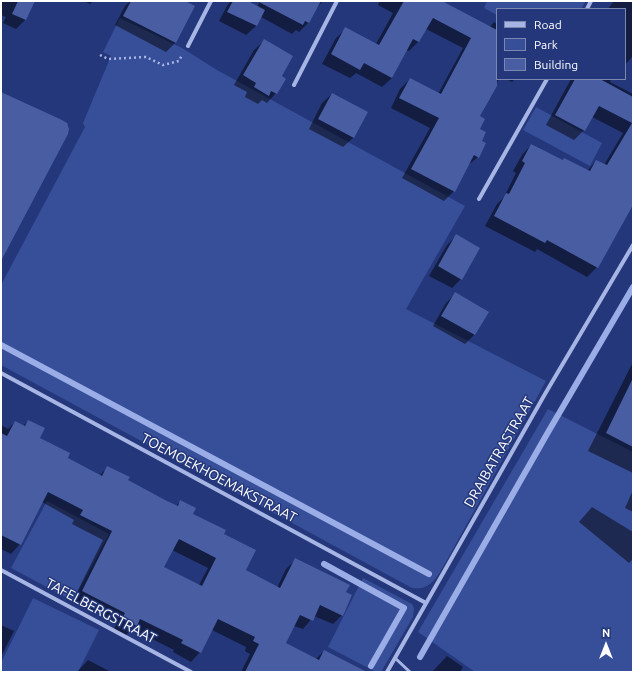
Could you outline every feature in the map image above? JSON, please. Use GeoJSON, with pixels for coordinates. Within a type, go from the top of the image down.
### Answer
{"type":"FeatureCollection","features":[{"type":"Feature","properties":{"kind":"street"},"geometry":{"type":"LineString","coordinates":[[188,46],[211,1]]}},
{"type":"Feature","properties":{"kind":"street"},"geometry":{"type":"LineString","coordinates":[[294,85],[337,1]]}},
{"type":"Feature","properties":{"kind":"street"},"geometry":{"type":"LineString","coordinates":[[479,199],[546,80]]}},
{"type":"Feature","properties":{"kind":"street","name":"DRAIBATRASTRAAT"},"geometry":{"type":"LineString","coordinates":[[387,672],[542,400],[633,245]]}},
{"type":"Feature","properties":{"kind":"street","name":"TOEMOEKHOEMAKSTRAAT"},"geometry":{"type":"LineString","coordinates":[[1,373],[426,603]]}},
{"type":"Feature","properties":{"kind":"street","name":"TAFELBERGSTRAAT"},"geometry":{"type":"LineString","coordinates":[[1,570],[191,672]]}},
{"type":"Feature","properties":{"kind":"lane"},"geometry":{"type":"LineString","coordinates":[[395,658],[410,672]]}},
{"type":"Feature","properties":{"kind":"path"},"geometry":{"type":"LineString","coordinates":[[100,55],[108,59],[146,57],[163,65],[171,64],[178,60],[188,46]]}},
{"type":"Feature","properties":{"kind":"green space"},"geometry":{"type":"Polygon","coordinates":[[[487,1],[586,1],[582,8],[496,8],[496,14],[484,8],[487,1]]]}},
{"type":"Feature","properties":{"kind":"green space"},"geometry":{"type":"Polygon","coordinates":[[[120,18],[182,48],[217,70],[465,206],[406,309],[546,381],[447,560],[434,581],[425,587],[412,588],[1,365],[1,285],[85,127],[83,123],[111,56],[103,52],[120,18]]]}},
{"type":"Feature","properties":{"kind":"green space"},"geometry":{"type":"Polygon","coordinates":[[[536,107],[602,143],[590,166],[523,130],[536,107]]]}},
{"type":"Feature","properties":{"kind":"green space"},"geometry":{"type":"Polygon","coordinates":[[[548,409],[633,452],[633,672],[475,672],[418,632],[548,409]]]}},
{"type":"Feature","properties":{"kind":"green space"},"geometry":{"type":"Polygon","coordinates":[[[47,501],[109,534],[73,601],[11,568],[47,501]]]}},
{"type":"Feature","properties":{"kind":"green space"},"geometry":{"type":"Polygon","coordinates":[[[363,578],[412,604],[414,608],[413,617],[381,672],[376,672],[328,647],[363,578]]]}},
{"type":"Feature","properties":{"kind":"green space"},"geometry":{"type":"Polygon","coordinates":[[[33,598],[99,630],[78,672],[1,672],[1,663],[33,598]]]}},
{"type":"Feature","properties":{"kind":"building"},"geometry":{"type":"Polygon","coordinates":[[[18,1],[35,1],[26,20],[12,14],[18,1]]]}},
{"type":"Feature","properties":{"kind":"building"},"geometry":{"type":"Polygon","coordinates":[[[131,1],[185,1],[195,6],[176,43],[123,16],[131,1]]]}},
{"type":"Feature","properties":{"kind":"building"},"geometry":{"type":"Polygon","coordinates":[[[233,1],[248,1],[265,10],[257,26],[227,12],[233,1]]]}},
{"type":"Feature","properties":{"kind":"building"},"geometry":{"type":"Polygon","coordinates":[[[257,1],[321,1],[309,23],[305,21],[303,25],[257,1]]]}},
{"type":"Feature","properties":{"kind":"building"},"geometry":{"type":"Polygon","coordinates":[[[404,1],[442,1],[496,29],[497,86],[480,116],[485,119],[480,129],[486,132],[482,141],[486,143],[479,158],[474,155],[455,192],[411,169],[439,118],[399,98],[410,78],[441,94],[471,38],[433,18],[419,42],[413,39],[392,78],[364,63],[360,70],[331,54],[345,27],[379,45],[404,1]]]}},
{"type":"Feature","properties":{"kind":"building"},"geometry":{"type":"Polygon","coordinates":[[[264,39],[293,56],[282,76],[286,79],[277,94],[271,91],[269,96],[254,87],[256,83],[243,75],[264,39]]]}},
{"type":"Feature","properties":{"kind":"building"},"geometry":{"type":"Polygon","coordinates":[[[574,80],[602,80],[633,97],[633,205],[598,268],[547,240],[545,243],[494,216],[506,193],[509,194],[525,163],[522,161],[531,144],[563,160],[564,158],[590,171],[596,160],[607,165],[632,123],[599,106],[585,131],[555,115],[574,80]]]}},
{"type":"Feature","properties":{"kind":"building"},"geometry":{"type":"Polygon","coordinates":[[[1,92],[62,120],[67,123],[69,129],[68,134],[1,261],[1,92]]]}},
{"type":"Feature","properties":{"kind":"building"},"geometry":{"type":"Polygon","coordinates":[[[332,93],[368,112],[354,138],[318,119],[332,93]]]}},
{"type":"Feature","properties":{"kind":"building"},"geometry":{"type":"Polygon","coordinates":[[[456,234],[480,248],[462,280],[438,266],[456,234]]]}},
{"type":"Feature","properties":{"kind":"building"},"geometry":{"type":"Polygon","coordinates":[[[455,292],[489,312],[475,335],[441,316],[455,292]]]}},
{"type":"Feature","properties":{"kind":"building"},"geometry":{"type":"Polygon","coordinates":[[[633,378],[633,447],[606,433],[633,378]]]}},
{"type":"Feature","properties":{"kind":"building"},"geometry":{"type":"Polygon","coordinates":[[[28,420],[45,428],[40,438],[70,453],[68,458],[102,476],[107,466],[130,477],[128,480],[167,501],[178,506],[180,500],[196,508],[193,514],[226,530],[224,534],[256,550],[246,570],[280,588],[295,558],[350,585],[346,592],[352,595],[343,616],[320,605],[313,621],[300,615],[286,643],[319,660],[324,650],[367,672],[245,672],[259,644],[253,641],[255,637],[218,619],[201,653],[181,643],[183,640],[140,619],[137,626],[122,619],[125,613],[82,591],[112,531],[80,515],[83,510],[48,492],[21,545],[1,535],[1,433],[7,436],[15,421],[25,426],[28,420]],[[179,539],[164,567],[202,586],[216,558],[179,539]]]}},
{"type":"Feature","properties":{"kind":"waterway"},"geometry":{"type":"LineString","coordinates":[[420,657],[633,287]]}},
{"type":"Feature","properties":{"kind":"waterway"},"geometry":{"type":"LineString","coordinates":[[1,345],[429,574]]}},
{"type":"Feature","properties":{"kind":"waterway"},"geometry":{"type":"LineString","coordinates":[[324,564],[404,608],[371,666]]}}]}
